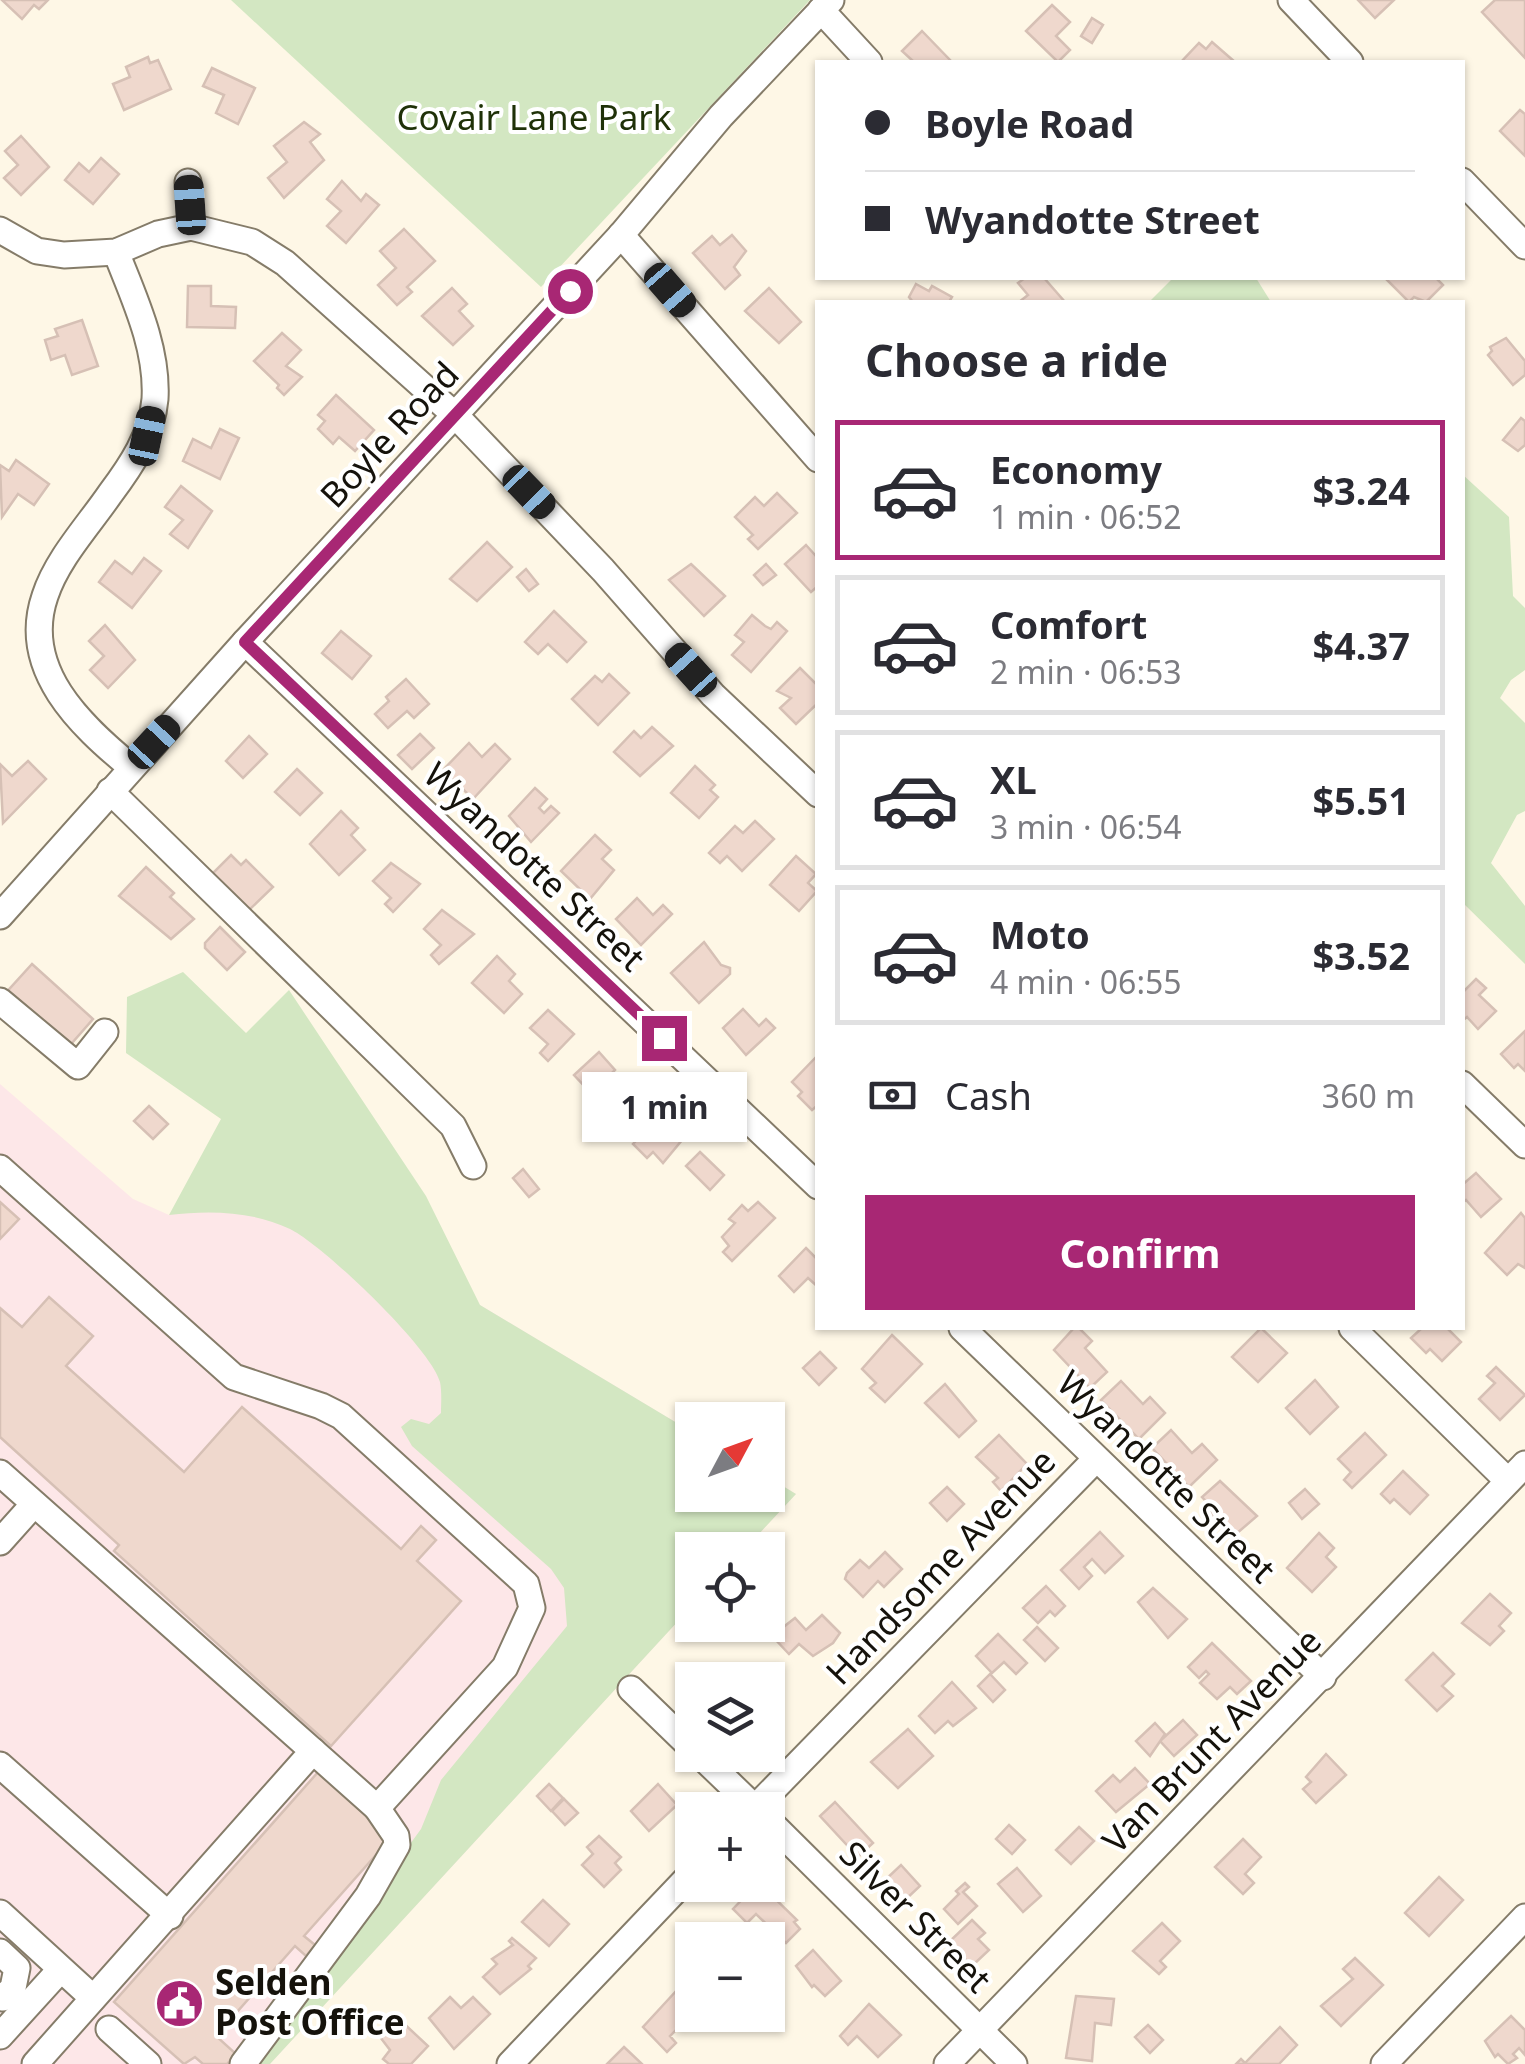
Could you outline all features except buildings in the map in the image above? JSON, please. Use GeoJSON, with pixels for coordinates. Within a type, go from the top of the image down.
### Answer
{"type":"FeatureCollection","features":[{"type":"Feature","properties":{"kind":"street"},"geometry":{"type":"LineString","coordinates":[[1290,0],[1348,60]]}},
{"type":"Feature","properties":{"kind":"street"},"geometry":{"type":"LineString","coordinates":[[826,5],[867,60]]}},
{"type":"Feature","properties":{"kind":"street","name":"Boyle Road"},"geometry":{"type":"LineString","coordinates":[[0,916],[245,642],[622,235],[720,116],[826,5]]}},
{"type":"Feature","properties":{"kind":"street"},"geometry":{"type":"LineString","coordinates":[[188,182],[191,228]]}},
{"type":"Feature","properties":{"kind":"street"},"geometry":{"type":"LineString","coordinates":[[1465,183],[1525,246]]}},
{"type":"Feature","properties":{"kind":"street"},"geometry":{"type":"LineString","coordinates":[[0,230],[38,251],[64,255],[116,252],[158,234],[191,228],[252,242],[285,263],[456,416],[714,694],[815,791]]}},
{"type":"Feature","properties":{"kind":"street"},"geometry":{"type":"LineString","coordinates":[[622,235],[815,456]]}},
{"type":"Feature","properties":{"kind":"street"},"geometry":{"type":"LineString","coordinates":[[116,252],[142,318],[153,363],[155,399],[147,436],[62,562],[44,596],[38,630],[46,664],[70,712],[131,768]]}},
{"type":"Feature","properties":{"kind":"street","name":"Wyandotte Street"},"geometry":{"type":"LineString","coordinates":[[245,642],[815,1183]]}},
{"type":"Feature","properties":{"kind":"street"},"geometry":{"type":"LineString","coordinates":[[110,791],[453,1126],[473,1166]]}},
{"type":"Feature","properties":{"kind":"street"},"geometry":{"type":"LineString","coordinates":[[0,1001],[78,1066],[105,1032]]}},
{"type":"Feature","properties":{"kind":"street"},"geometry":{"type":"LineString","coordinates":[[1465,1087],[1525,1145]]}},
{"type":"Feature","properties":{"kind":"street"},"geometry":{"type":"LineString","coordinates":[[0,1168],[234,1377],[341,1416],[526,1584],[532,1608],[505,1667],[377,1808]]}},
{"type":"Feature","properties":{"kind":"street","name":"Wyandotte Street"},"geometry":{"type":"LineString","coordinates":[[964,1330],[1323,1677]]}},
{"type":"Feature","properties":{"kind":"street"},"geometry":{"type":"LineString","coordinates":[[1354,1330],[1517,1472]]}},
{"type":"Feature","properties":{"kind":"street","name":"Handsome Avenue"},"geometry":{"type":"LineString","coordinates":[[777,1792],[1096,1459]]}},
{"type":"Feature","properties":{"kind":"street","name":"Van Brunt Avenue"},"geometry":{"type":"LineString","coordinates":[[946,2064],[1517,1472]]}},
{"type":"Feature","properties":{"kind":"street"},"geometry":{"type":"LineString","coordinates":[[0,1473],[377,1808],[396,1836],[397,1845],[368,1896],[243,2064]]}},
{"type":"Feature","properties":{"kind":"street"},"geometry":{"type":"LineString","coordinates":[[0,1542],[34,1504]]}},
{"type":"Feature","properties":{"kind":"street"},"geometry":{"type":"LineString","coordinates":[[630,1689],[675,1732]]}},
{"type":"Feature","properties":{"kind":"street"},"geometry":{"type":"LineString","coordinates":[[45,2060],[93,1998],[313,1752]]}},
{"type":"Feature","properties":{"kind":"street"},"geometry":{"type":"LineString","coordinates":[[0,1765],[170,1916]]}},
{"type":"Feature","properties":{"kind":"street","name":"Silver Street"},"geometry":{"type":"LineString","coordinates":[[717,1772],[738,1792]]}},
{"type":"Feature","properties":{"kind":"street","name":"Silver Street"},"geometry":{"type":"LineString","coordinates":[[785,1839],[1014,2064]]}},
{"type":"Feature","properties":{"kind":"street"},"geometry":{"type":"LineString","coordinates":[[510,2064],[675,1892]]}},
{"type":"Feature","properties":{"kind":"street"},"geometry":{"type":"LineString","coordinates":[[0,1912],[93,1998]]}},
{"type":"Feature","properties":{"kind":"street"},"geometry":{"type":"LineString","coordinates":[[1384,2064],[1525,1917]]}},
{"type":"Feature","properties":{"kind":"street"},"geometry":{"type":"LineString","coordinates":[[0,1952],[17,1968],[13,1988],[3,1998]]}},
{"type":"Feature","properties":{"kind":"street"},"geometry":{"type":"LineString","coordinates":[[0,2036],[60,1970]]}},
{"type":"Feature","properties":{"kind":"street"},"geometry":{"type":"LineString","coordinates":[[108,2029],[148,2064]]}},
{"type":"Feature","properties":{"kind":"shaded area"},"geometry":{"type":"Polygon","coordinates":[[[0,1084],[133,1199],[169,1215],[261,1117],[480,1305],[675,1422],[675,1512],[779,1512],[761,1532],[675,1532],[675,1624],[270,2064],[0,2064],[0,1084]]]}},
{"type":"Feature","properties":{"kind":"shaded area"},"geometry":{"type":"Polygon","coordinates":[[[785,1487],[796,1494],[785,1506],[785,1487]]]}},
{"type":"Feature","properties":{"kind":"green space","name":"Covair Lane Park"},"geometry":{"type":"Polygon","coordinates":[[[231,0],[810,0],[541,287],[231,0]]]}},
{"type":"Feature","properties":{"kind":"green space"},"geometry":{"type":"Polygon","coordinates":[[[1171,280],[1257,280],[1270,300],[1151,300],[1171,280]]]}},
{"type":"Feature","properties":{"kind":"green space"},"geometry":{"type":"Polygon","coordinates":[[[1465,477],[1509,517],[1513,596],[1525,608],[1525,670],[1511,680],[1500,698],[1525,723],[1525,811],[1517,815],[1491,863],[1525,906],[1525,964],[1465,905],[1465,477]]]}},
{"type":"Feature","properties":{"kind":"green space"},"geometry":{"type":"Polygon","coordinates":[[[183,972],[246,1033],[289,990],[426,1196],[480,1305],[675,1422],[675,1512],[779,1512],[761,1532],[675,1532],[675,1624],[270,2064],[250,2064],[421,1829],[441,1780],[567,1626],[564,1588],[551,1569],[412,1446],[401,1427],[411,1419],[429,1424],[441,1413],[440,1382],[417,1346],[350,1275],[306,1239],[276,1223],[231,1213],[169,1215],[221,1119],[126,1053],[127,997],[183,972]]]}},
{"type":"Feature","properties":{"kind":"green space"},"geometry":{"type":"Polygon","coordinates":[[[785,1487],[796,1494],[785,1506],[785,1487]]]}},
{"type":"Feature","properties":{"kind":"place","name":"Selden Post Office"},"geometry":{"type":"Point","coordinates":[180,2003]}},
{"type":"Feature","properties":{"kind":"route"},"geometry":{"type":"LineString","coordinates":[[570,291],[245,642],[664,1038]]}}]}
